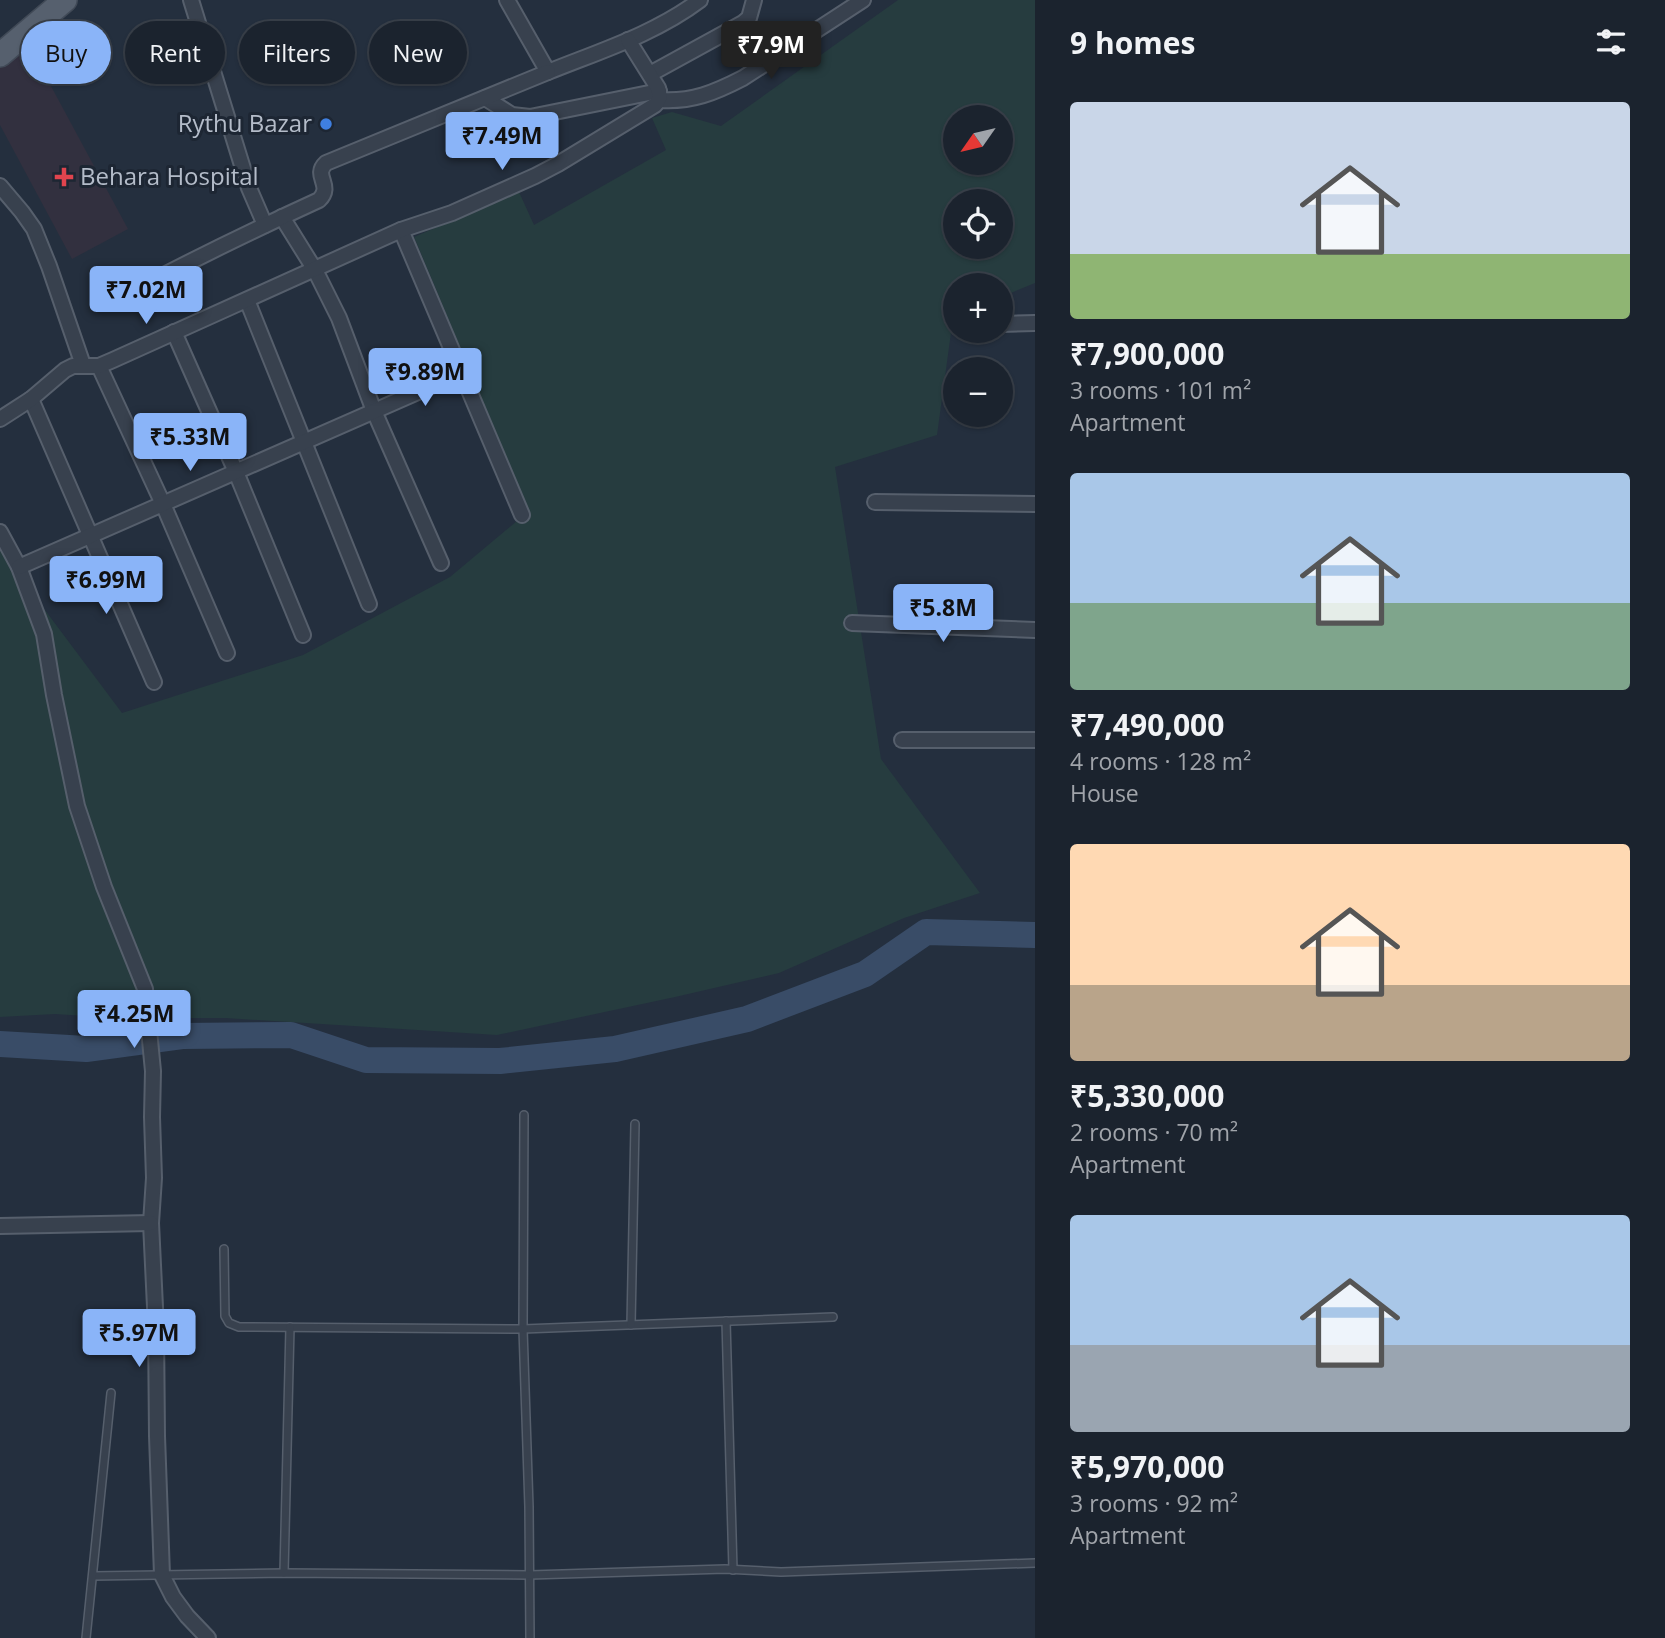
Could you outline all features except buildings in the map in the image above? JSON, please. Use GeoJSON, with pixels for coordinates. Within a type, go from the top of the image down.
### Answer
{"type":"FeatureCollection","features":[{"type":"Feature","properties":{"kind":"main road"},"geometry":{"type":"LineString","coordinates":[[0,36],[43,0]]}},
{"type":"Feature","properties":{"kind":"main road"},"geometry":{"type":"LineString","coordinates":[[0,55],[65,0]]}},
{"type":"Feature","properties":{"kind":"street"},"geometry":{"type":"LineString","coordinates":[[191,0],[249,188],[265,225]]}},
{"type":"Feature","properties":{"kind":"street"},"geometry":{"type":"LineString","coordinates":[[507,0],[548,72]]}},
{"type":"Feature","properties":{"kind":"street"},"geometry":{"type":"LineString","coordinates":[[114,301],[176,267],[318,200],[324,195],[326,188],[321,173],[326,163],[628,40],[676,17],[700,0]]}},
{"type":"Feature","properties":{"kind":"street"},"geometry":{"type":"LineString","coordinates":[[650,74],[743,23],[749,18],[754,0]]}},
{"type":"Feature","properties":{"kind":"street"},"geometry":{"type":"LineString","coordinates":[[485,98],[512,115],[530,117],[659,95],[682,101],[692,99],[731,85],[863,0]]}},
{"type":"Feature","properties":{"kind":"street"},"geometry":{"type":"LineString","coordinates":[[0,419],[73,366],[99,366],[401,230],[452,213],[547,171],[645,112],[655,105],[659,95],[650,74],[628,40]]}},
{"type":"Feature","properties":{"kind":"street"},"geometry":{"type":"LineString","coordinates":[[0,186],[34,229],[83,365]]}},
{"type":"Feature","properties":{"kind":"street"},"geometry":{"type":"LineString","coordinates":[[282,217],[315,270],[345,333],[374,411],[441,563]]}},
{"type":"Feature","properties":{"kind":"street"},"geometry":{"type":"LineString","coordinates":[[401,230],[522,515]]}},
{"type":"Feature","properties":{"kind":"street"},"geometry":{"type":"LineString","coordinates":[[247,300],[369,604]]}},
{"type":"Feature","properties":{"kind":"street"},"geometry":{"type":"LineString","coordinates":[[1013,324],[1035,323]]}},
{"type":"Feature","properties":{"kind":"street"},"geometry":{"type":"LineString","coordinates":[[174,332],[236,472],[303,635]]}},
{"type":"Feature","properties":{"kind":"street"},"geometry":{"type":"LineString","coordinates":[[99,366],[227,653]]}},
{"type":"Feature","properties":{"kind":"street"},"geometry":{"type":"LineString","coordinates":[[19,567],[461,373]]}},
{"type":"Feature","properties":{"kind":"street"},"geometry":{"type":"LineString","coordinates":[[31,399],[154,682]]}},
{"type":"Feature","properties":{"kind":"street"},"geometry":{"type":"LineString","coordinates":[[875,502],[1035,504]]}},
{"type":"Feature","properties":{"kind":"street"},"geometry":{"type":"LineString","coordinates":[[0,533],[19,567],[44,634],[77,806],[104,887],[145,989],[153,1071],[154,1178],[151,1223],[162,1575],[180,1607],[208,1638]]}},
{"type":"Feature","properties":{"kind":"street"},"geometry":{"type":"LineString","coordinates":[[852,623],[1035,630]]}},
{"type":"Feature","properties":{"kind":"street"},"geometry":{"type":"LineString","coordinates":[[902,740],[1035,740]]}},
{"type":"Feature","properties":{"kind":"street"},"geometry":{"type":"LineString","coordinates":[[0,1226],[151,1223]]}},
{"type":"Feature","properties":{"kind":"lane"},"geometry":{"type":"LineString","coordinates":[[524,1115],[523,1329],[530,1638]]}},
{"type":"Feature","properties":{"kind":"lane"},"geometry":{"type":"LineString","coordinates":[[631,1325],[635,1124]]}},
{"type":"Feature","properties":{"kind":"lane"},"geometry":{"type":"LineString","coordinates":[[224,1249],[225,1316],[229,1323],[239,1327],[523,1329],[832,1317]]}},
{"type":"Feature","properties":{"kind":"lane"},"geometry":{"type":"LineString","coordinates":[[726,1321],[733,1570]]}},
{"type":"Feature","properties":{"kind":"lane"},"geometry":{"type":"LineString","coordinates":[[284,1573],[290,1326]]}},
{"type":"Feature","properties":{"kind":"lane"},"geometry":{"type":"LineString","coordinates":[[86,1638],[111,1393]]}},
{"type":"Feature","properties":{"kind":"lane"},"geometry":{"type":"LineString","coordinates":[[93,1576],[284,1573],[530,1575],[733,1570],[781,1572],[1035,1563]]}},
{"type":"Feature","properties":{"kind":"shaded area","name":"Behara Hospital"},"geometry":{"type":"Polygon","coordinates":[[[21,54],[21,84],[50,84],[128,229],[72,259],[0,125],[0,66],[21,54]]]}},
{"type":"Feature","properties":{"kind":"green space"},"geometry":{"type":"Polygon","coordinates":[[[898,0],[1035,0],[1035,283],[1013,292],[1013,273],[943,273],[943,343],[950,343],[948,357],[943,357],[943,391],[937,435],[835,467],[881,759],[980,893],[904,918],[779,973],[497,1035],[226,1018],[117,1018],[55,1014],[0,1017],[0,550],[122,713],[303,655],[450,577],[529,511],[414,237],[519,192],[534,225],[666,150],[652,118],[672,112],[721,126],[898,0]]]}},
{"type":"Feature","properties":{"kind":"waterway"},"geometry":{"type":"LineString","coordinates":[[0,1044],[86,1049],[182,1036],[291,1035],[366,1060],[500,1061],[615,1049],[747,1019],[865,974],[926,932],[1035,935]]}},
{"type":"Feature","properties":{"kind":"place","name":"Rythu Bazar"},"geometry":{"type":"Point","coordinates":[326,124]}},
{"type":"Feature","properties":{"kind":"place","name":"Behara Hospital"},"geometry":{"type":"Point","coordinates":[64,177]}}]}
